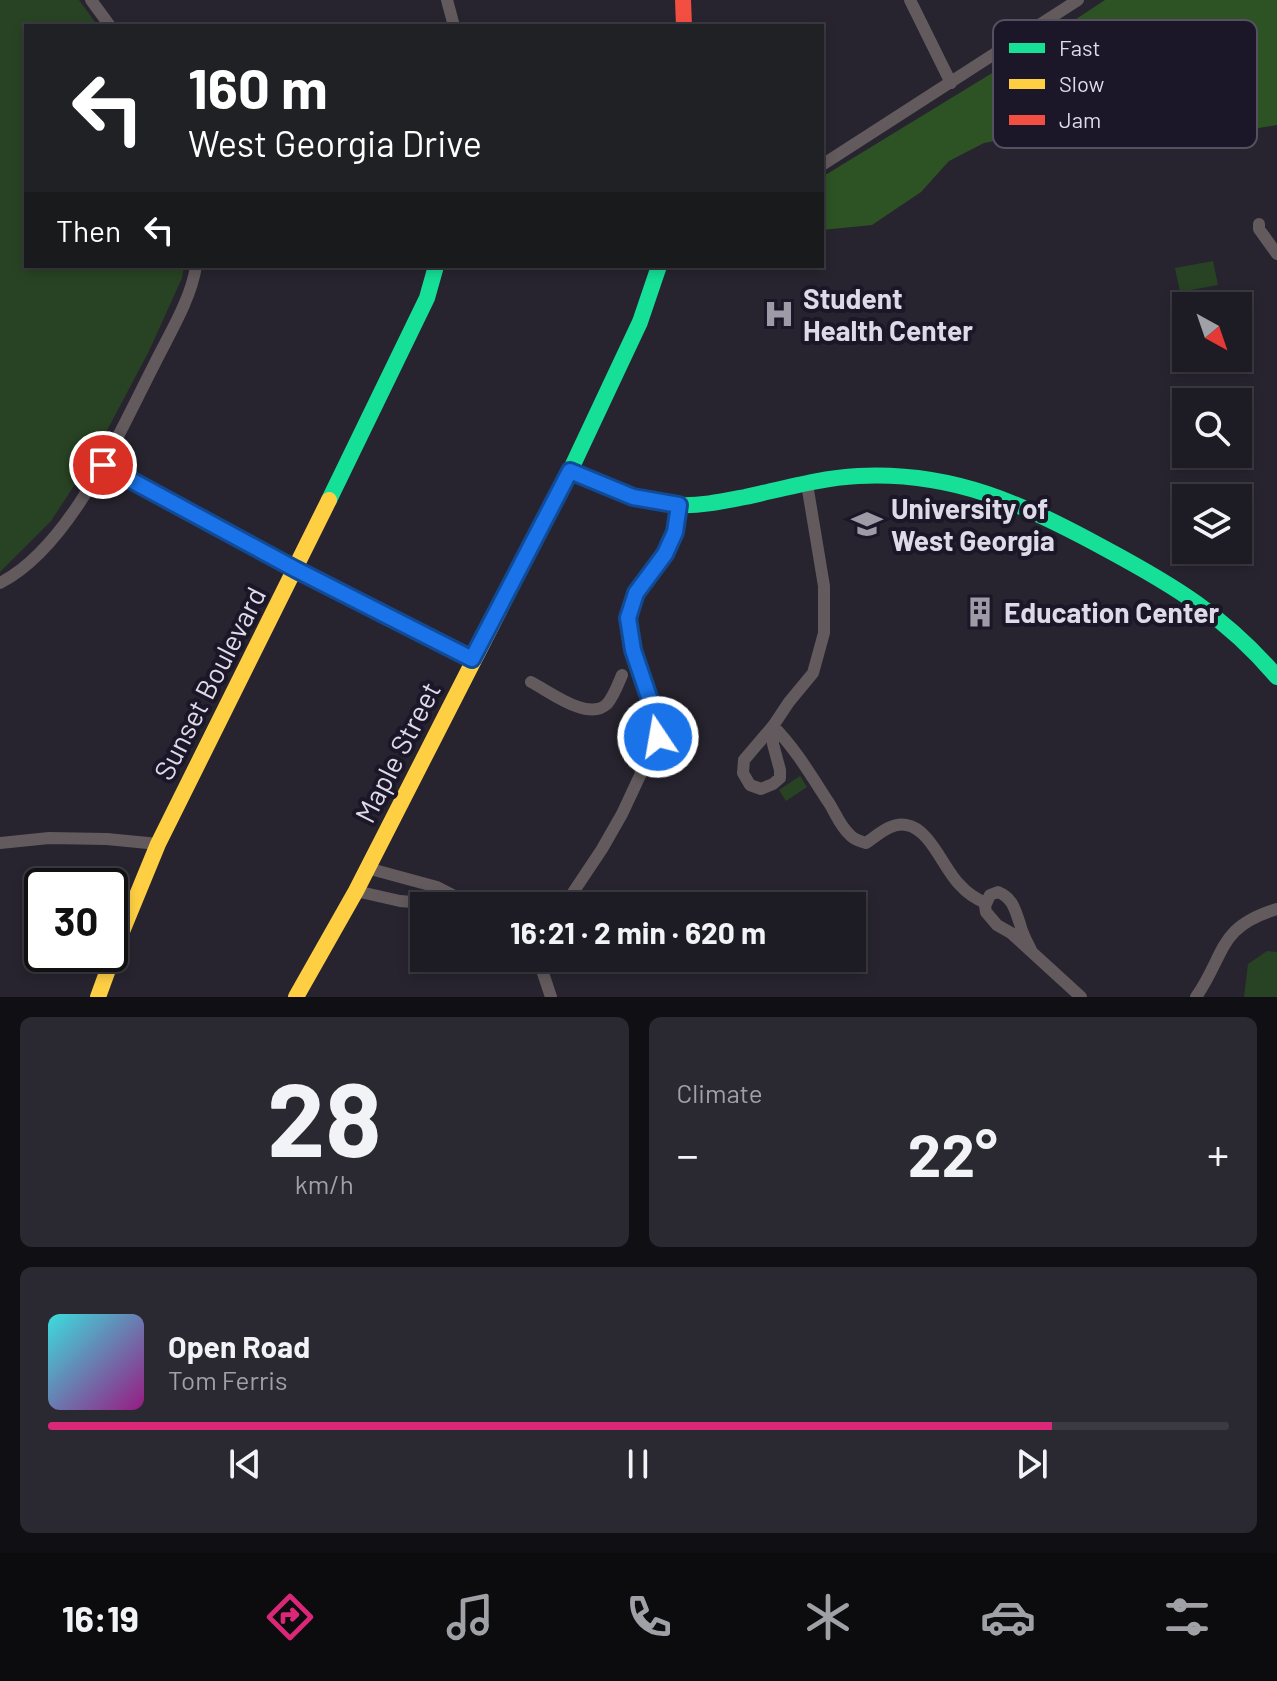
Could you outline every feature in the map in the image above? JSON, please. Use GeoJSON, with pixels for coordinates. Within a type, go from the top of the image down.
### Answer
{"type":"FeatureCollection","features":[{"type":"Feature","properties":{"kind":"street"},"geometry":{"type":"LineString","coordinates":[[91,0],[109,24]]}},
{"type":"Feature","properties":{"kind":"street"},"geometry":{"type":"LineString","coordinates":[[447,0],[453,24]]}},
{"type":"Feature","properties":{"kind":"street"},"geometry":{"type":"LineString","coordinates":[[683,0],[684,24]]}},
{"type":"Feature","properties":{"kind":"street"},"geometry":{"type":"LineString","coordinates":[[910,0],[951,83]]}},
{"type":"Feature","properties":{"kind":"street"},"geometry":{"type":"LineString","coordinates":[[1047,20],[1078,0]]}},
{"type":"Feature","properties":{"kind":"street"},"geometry":{"type":"LineString","coordinates":[[824,164],[993,56]]}},
{"type":"Feature","properties":{"kind":"street"},"geometry":{"type":"LineString","coordinates":[[1259,224],[1259,229],[1277,254]]}},
{"type":"Feature","properties":{"kind":"street"},"geometry":{"type":"LineString","coordinates":[[0,583],[32,562],[58,532],[103,465],[181,311],[195,268]]}},
{"type":"Feature","properties":{"kind":"street","name":"Sunset Boulevard"},"geometry":{"type":"LineString","coordinates":[[98,997],[158,844],[427,298],[435,268]]}},
{"type":"Feature","properties":{"kind":"street","name":"Maple Street"},"geometry":{"type":"LineString","coordinates":[[296,997],[356,891],[570,471],[640,322],[658,268]]}},
{"type":"Feature","properties":{"kind":"street"},"geometry":{"type":"LineString","coordinates":[[103,465],[295,569],[472,659]]}},
{"type":"Feature","properties":{"kind":"street"},"geometry":{"type":"LineString","coordinates":[[570,471],[633,497],[679,505],[710,504],[854,476],[911,476],[996,495],[1070,530],[1181,591],[1236,634],[1277,677]]}},
{"type":"Feature","properties":{"kind":"street"},"geometry":{"type":"LineString","coordinates":[[773,726],[773,744],[780,778],[761,789],[750,785],[743,773],[744,760],[813,673],[824,633],[824,586],[807,484]]}},
{"type":"Feature","properties":{"kind":"street"},"geometry":{"type":"LineString","coordinates":[[573,892],[617,823],[658,737],[654,712],[633,650],[628,618],[636,593],[665,554],[675,532],[679,505]]}},
{"type":"Feature","properties":{"kind":"street"},"geometry":{"type":"LineString","coordinates":[[531,682],[570,704],[593,710],[606,705],[622,675]]}},
{"type":"Feature","properties":{"kind":"street"},"geometry":{"type":"LineString","coordinates":[[773,726],[852,839],[866,843],[889,827],[906,825],[922,833],[957,883],[986,903]]}},
{"type":"Feature","properties":{"kind":"street"},"geometry":{"type":"LineString","coordinates":[[0,843],[49,838],[158,844]]}},
{"type":"Feature","properties":{"kind":"street"},"geometry":{"type":"LineString","coordinates":[[367,868],[447,892]]}},
{"type":"Feature","properties":{"kind":"street"},"geometry":{"type":"LineString","coordinates":[[356,891],[410,902]]}},
{"type":"Feature","properties":{"kind":"street"},"geometry":{"type":"LineString","coordinates":[[1031,950],[1016,910],[1003,893],[990,895],[986,912],[997,925],[1031,950],[1081,997]]}},
{"type":"Feature","properties":{"kind":"street"},"geometry":{"type":"LineString","coordinates":[[1196,997],[1230,936],[1252,918],[1277,909]]}},
{"type":"Feature","properties":{"kind":"street"},"geometry":{"type":"LineString","coordinates":[[543,972],[551,997]]}},
{"type":"Feature","properties":{"kind":"green space"},"geometry":{"type":"Polygon","coordinates":[[[0,0],[79,0],[97,24],[24,24],[24,268],[184,268],[149,351],[94,455],[51,521],[0,572],[0,0]]]}},
{"type":"Feature","properties":{"kind":"green space"},"geometry":{"type":"Polygon","coordinates":[[[1105,0],[1277,0],[1277,125],[1257,128],[1257,20],[1075,20],[1105,0]]]}},
{"type":"Feature","properties":{"kind":"green space"},"geometry":{"type":"Polygon","coordinates":[[[993,72],[993,141],[949,161],[921,192],[872,225],[824,230],[824,176],[993,72]]]}},
{"type":"Feature","properties":{"kind":"green space"},"geometry":{"type":"Polygon","coordinates":[[[1213,261],[1218,285],[1180,292],[1175,268],[1213,261]]]}},
{"type":"Feature","properties":{"kind":"green space"},"geometry":{"type":"Polygon","coordinates":[[[800,776],[807,787],[786,801],[779,790],[800,776]]]}},
{"type":"Feature","properties":{"kind":"green space"},"geometry":{"type":"Polygon","coordinates":[[[1267,951],[1277,952],[1277,997],[1244,997],[1248,964],[1267,951]]]}},
{"type":"Feature","properties":{"kind":"traffic: fast"},"geometry":{"type":"LineString","coordinates":[[329,500],[427,298],[435,268]]}},
{"type":"Feature","properties":{"kind":"traffic: fast"},"geometry":{"type":"LineString","coordinates":[[499,611],[570,471],[640,322],[658,268]]}},
{"type":"Feature","properties":{"kind":"traffic: fast"},"geometry":{"type":"LineString","coordinates":[[570,471],[637,497],[679,505],[721,502],[844,477],[893,476],[956,485],[1045,517],[1175,589],[1238,636],[1277,677]]}},
{"type":"Feature","properties":{"kind":"traffic: slow"},"geometry":{"type":"LineString","coordinates":[[98,997],[158,844],[329,500]]}},
{"type":"Feature","properties":{"kind":"traffic: slow"},"geometry":{"type":"LineString","coordinates":[[296,997],[356,891],[499,611]]}},
{"type":"Feature","properties":{"kind":"traffic: jam"},"geometry":{"type":"LineString","coordinates":[[683,0],[684,24]]}},
{"type":"Feature","properties":{"kind":"place","name":"Student Health Center"},"geometry":{"type":"Point","coordinates":[779,314]}},
{"type":"Feature","properties":{"kind":"place","name":"University of West Georgia"},"geometry":{"type":"Point","coordinates":[867,524]}},
{"type":"Feature","properties":{"kind":"place","name":"Education Center"},"geometry":{"type":"Point","coordinates":[980,612]}},
{"type":"Feature","properties":{"kind":"route"},"geometry":{"type":"LineString","coordinates":[[103,465],[295,569],[472,659],[570,471],[633,497],[679,505],[675,532],[665,554],[636,593],[628,618],[633,650],[654,712],[658,737]]}}]}
